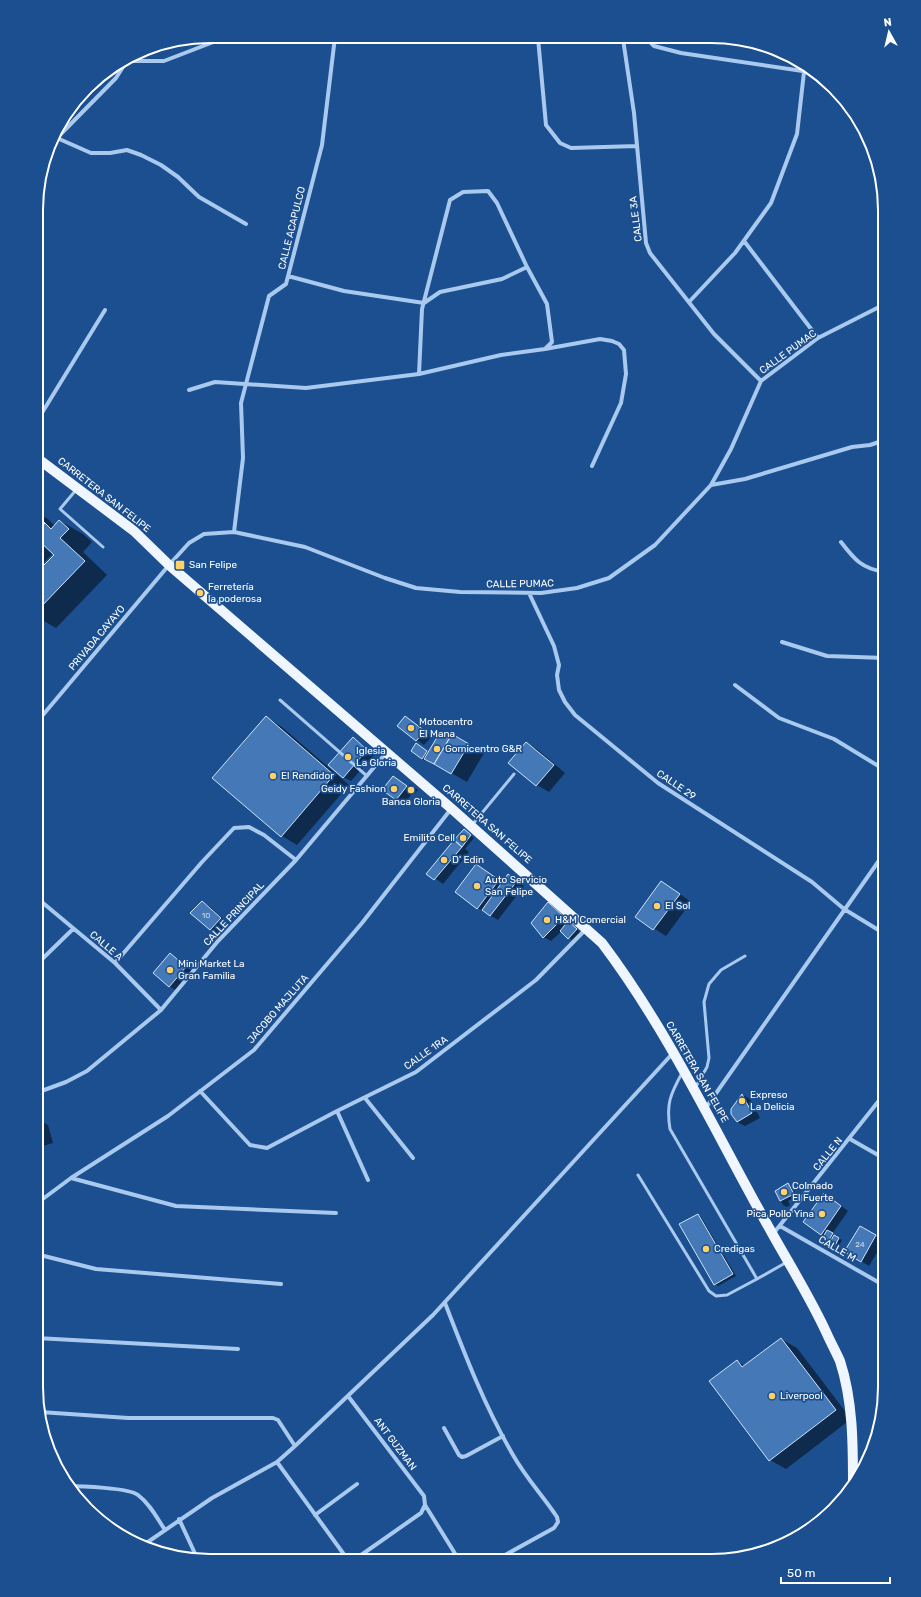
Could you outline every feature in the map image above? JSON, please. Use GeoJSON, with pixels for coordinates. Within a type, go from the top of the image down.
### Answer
{"type":"FeatureCollection","features":[{"type":"Feature","properties":{"kind":"main road","name":"CARRETERA SAN FELIPE"},"geometry":{"type":"LineString","coordinates":[[43,462],[134,531],[169,565],[452,809],[602,943],[617,963],[684,1070],[773,1235],[814,1306],[840,1361],[852,1424],[853,1475]]}},
{"type":"Feature","properties":{"kind":"street"},"geometry":{"type":"LineString","coordinates":[[136,60],[164,61],[211,43]]}},
{"type":"Feature","properties":{"kind":"street","name":"CALLE ACAPULCO"},"geometry":{"type":"LineString","coordinates":[[234,532],[243,458],[241,403],[268,296],[286,284],[322,145],[334,43]]}},
{"type":"Feature","properties":{"kind":"street"},"geometry":{"type":"LineString","coordinates":[[538,43],[546,125],[560,143],[571,148],[637,146]]}},
{"type":"Feature","properties":{"kind":"street","name":"CALLE 3A"},"geometry":{"type":"LineString","coordinates":[[624,43],[634,114],[646,243],[650,253],[714,334],[761,381]]}},
{"type":"Feature","properties":{"kind":"street"},"geometry":{"type":"LineString","coordinates":[[651,43],[654,46],[681,53],[804,72],[796,134],[770,203],[735,253],[689,302]]}},
{"type":"Feature","properties":{"kind":"street"},"geometry":{"type":"LineString","coordinates":[[61,134],[116,78],[124,67]]}},
{"type":"Feature","properties":{"kind":"street"},"geometry":{"type":"LineString","coordinates":[[59,139],[90,153],[110,153],[127,150],[141,155],[178,177],[199,197],[246,224]]}},
{"type":"Feature","properties":{"kind":"street"},"geometry":{"type":"LineString","coordinates":[[419,374],[422,309],[450,200],[463,192],[488,191],[497,203],[526,267],[547,304],[552,342],[545,349]]}},
{"type":"Feature","properties":{"kind":"street"},"geometry":{"type":"LineString","coordinates":[[744,241],[818,338]]}},
{"type":"Feature","properties":{"kind":"street"},"geometry":{"type":"LineString","coordinates":[[288,276],[344,291],[424,303],[440,292],[502,279],[526,267]]}},
{"type":"Feature","properties":{"kind":"street","name":"CALLE PUMAC"},"geometry":{"type":"LineString","coordinates":[[169,565],[189,543],[204,534],[234,532],[305,547],[385,578],[416,588],[460,592],[541,593],[577,588],[609,578],[655,545],[711,484],[730,449],[761,381],[818,338],[878,308]]}},
{"type":"Feature","properties":{"kind":"street"},"geometry":{"type":"LineString","coordinates":[[43,411],[104,310]]}},
{"type":"Feature","properties":{"kind":"street"},"geometry":{"type":"LineString","coordinates":[[189,390],[215,382],[306,388],[419,374],[501,355],[600,339],[612,341],[624,350],[626,374],[621,403],[592,466]]}},
{"type":"Feature","properties":{"kind":"street"},"geometry":{"type":"LineString","coordinates":[[711,484],[745,479],[852,447],[870,445],[878,442]]}},
{"type":"Feature","properties":{"kind":"street"},"geometry":{"type":"LineString","coordinates":[[842,542],[853,557],[864,566],[878,571]]}},
{"type":"Feature","properties":{"kind":"street","name":"PRIVADA CAYAYO"},"geometry":{"type":"LineString","coordinates":[[43,715],[169,565]]}},
{"type":"Feature","properties":{"kind":"street","name":"CALLE 29"},"geometry":{"type":"LineString","coordinates":[[529,593],[554,646],[559,665],[556,675],[559,690],[564,702],[575,715],[658,783],[812,882],[844,909],[878,930]]}},
{"type":"Feature","properties":{"kind":"street"},"geometry":{"type":"LineString","coordinates":[[782,642],[827,656],[878,658]]}},
{"type":"Feature","properties":{"kind":"street"},"geometry":{"type":"LineString","coordinates":[[735,685],[779,718],[834,739],[878,766]]}},
{"type":"Feature","properties":{"kind":"street","name":"CALLE PRINCIPAL"},"geometry":{"type":"LineString","coordinates":[[43,1090],[87,1072],[161,1010],[218,942],[296,860],[387,753]]}},
{"type":"Feature","properties":{"kind":"street","name":"JACOBO MAJLUTA"},"geometry":{"type":"LineString","coordinates":[[43,1199],[71,1178],[168,1116],[254,1050],[362,923],[452,809]]}},
{"type":"Feature","properties":{"kind":"street"},"geometry":{"type":"LineString","coordinates":[[115,963],[202,862],[234,828],[249,827],[264,835],[296,860]]}},
{"type":"Feature","properties":{"kind":"street"},"geometry":{"type":"LineString","coordinates":[[705,1109],[878,862]]}},
{"type":"Feature","properties":{"kind":"street","name":"CALLE A"},"geometry":{"type":"LineString","coordinates":[[43,903],[115,963],[161,1010]]}},
{"type":"Feature","properties":{"kind":"street","name":"CALLE 1RA"},"geometry":{"type":"LineString","coordinates":[[200,1091],[250,1145],[267,1148],[416,1072],[536,980],[587,928]]}},
{"type":"Feature","properties":{"kind":"street"},"geometry":{"type":"LineString","coordinates":[[43,957],[73,929]]}},
{"type":"Feature","properties":{"kind":"street"},"geometry":{"type":"LineString","coordinates":[[148,1542],[212,1498],[277,1462],[295,1446],[444,1303],[674,1053]]}},
{"type":"Feature","properties":{"kind":"street"},"geometry":{"type":"LineString","coordinates":[[365,1098],[413,1158]]}},
{"type":"Feature","properties":{"kind":"street","name":"CALLE N"},"geometry":{"type":"LineString","coordinates":[[773,1235],[878,1102]]}},
{"type":"Feature","properties":{"kind":"street"},"geometry":{"type":"LineString","coordinates":[[337,1111],[368,1180]]}},
{"type":"Feature","properties":{"kind":"street","name":"CALLE N"},"geometry":{"type":"LineString","coordinates":[[850,1139],[878,1155]]}},
{"type":"Feature","properties":{"kind":"street"},"geometry":{"type":"LineString","coordinates":[[71,1178],[176,1206],[336,1212]]}},
{"type":"Feature","properties":{"kind":"street","name":"CALLE M"},"geometry":{"type":"LineString","coordinates":[[780,1226],[878,1282]]}},
{"type":"Feature","properties":{"kind":"street"},"geometry":{"type":"LineString","coordinates":[[43,1256],[96,1269],[281,1284]]}},
{"type":"Feature","properties":{"kind":"street"},"geometry":{"type":"LineString","coordinates":[[444,1303],[476,1384],[503,1436],[524,1473],[558,1517],[558,1522],[554,1528],[507,1554]]}},
{"type":"Feature","properties":{"kind":"street"},"geometry":{"type":"LineString","coordinates":[[43,1338],[238,1349]]}},
{"type":"Feature","properties":{"kind":"street","name":"ANT GUZMAN"},"geometry":{"type":"LineString","coordinates":[[348,1396],[424,1496],[425,1504],[455,1554]]}},
{"type":"Feature","properties":{"kind":"street"},"geometry":{"type":"LineString","coordinates":[[45,1412],[128,1418],[274,1418],[278,1420],[295,1446]]}},
{"type":"Feature","properties":{"kind":"street"},"geometry":{"type":"LineString","coordinates":[[444,1428],[459,1455],[462,1457],[503,1436]]}},
{"type":"Feature","properties":{"kind":"street"},"geometry":{"type":"LineString","coordinates":[[277,1462],[344,1554]]}},
{"type":"Feature","properties":{"kind":"street"},"geometry":{"type":"LineString","coordinates":[[315,1515],[357,1484]]}},
{"type":"Feature","properties":{"kind":"street"},"geometry":{"type":"LineString","coordinates":[[76,1486],[101,1487],[137,1494],[149,1506],[165,1530]]}},
{"type":"Feature","properties":{"kind":"street"},"geometry":{"type":"LineString","coordinates":[[363,1554],[421,1513],[425,1504]]}},
{"type":"Feature","properties":{"kind":"street"},"geometry":{"type":"LineString","coordinates":[[179,1520],[195,1554]]}},
{"type":"Feature","properties":{"kind":"lane"},"geometry":{"type":"LineString","coordinates":[[77,488],[60,509],[103,547]]}},
{"type":"Feature","properties":{"kind":"lane"},"geometry":{"type":"LineString","coordinates":[[280,700],[367,776]]}},
{"type":"Feature","properties":{"kind":"lane"},"geometry":{"type":"LineString","coordinates":[[471,826],[514,774]]}},
{"type":"Feature","properties":{"kind":"lane"},"geometry":{"type":"LineString","coordinates":[[694,1089],[708,1067],[709,1058],[704,1002],[709,984],[721,970],[745,956]]}},
{"type":"Feature","properties":{"kind":"lane"},"geometry":{"type":"LineString","coordinates":[[684,1070],[671,1095],[668,1114],[670,1129],[757,1278]]}},
{"type":"Feature","properties":{"kind":"lane"},"geometry":{"type":"LineString","coordinates":[[638,1175],[709,1291],[716,1296],[727,1295],[789,1261]]}},
{"type":"Feature","properties":{"kind":"building"},"geometry":{"type":"Polygon","coordinates":[[[59,520],[69,529],[60,538],[85,561],[43,605],[43,566],[54,555],[43,545],[43,525],[45,523],[51,529],[59,520]]]}},
{"type":"Feature","properties":{"kind":"building","name":"El Rendidor"},"geometry":{"type":"Polygon","coordinates":[[[266,716],[334,775],[281,837],[212,778],[266,716]]]}},
{"type":"Feature","properties":{"kind":"building","name":"Motocentro El Mana"},"geometry":{"type":"Polygon","coordinates":[[[405,716],[425,731],[416,741],[397,726],[405,716]]]}},
{"type":"Feature","properties":{"kind":"building","name":"Gomicentro G&R"},"geometry":{"type":"Polygon","coordinates":[[[439,734],[449,739],[434,764],[424,759],[439,734]]]}},
{"type":"Feature","properties":{"kind":"building"},"geometry":{"type":"Polygon","coordinates":[[[452,734],[469,744],[451,774],[434,764],[452,734]]]}},
{"type":"Feature","properties":{"kind":"building","name":"Iglesia La Gloria"},"geometry":{"type":"Polygon","coordinates":[[[353,737],[367,750],[343,778],[328,765],[353,737]]]}},
{"type":"Feature","properties":{"kind":"building"},"geometry":{"type":"Polygon","coordinates":[[[526,742],[554,765],[536,786],[508,763],[526,742]]]}},
{"type":"Feature","properties":{"kind":"building"},"geometry":{"type":"Polygon","coordinates":[[[416,743],[427,751],[422,759],[411,751],[416,743]]]}},
{"type":"Feature","properties":{"kind":"building","name":"Geidy Fashion"},"geometry":{"type":"Polygon","coordinates":[[[393,776],[407,786],[396,800],[382,790],[393,776]]]}},
{"type":"Feature","properties":{"kind":"building","name":"Emilito Cell"},"geometry":{"type":"Polygon","coordinates":[[[464,829],[471,835],[462,847],[454,840],[464,829]]]}},
{"type":"Feature","properties":{"kind":"building","name":"D' Edin"},"geometry":{"type":"Polygon","coordinates":[[[454,840],[462,847],[434,880],[426,874],[454,840]]]}},
{"type":"Feature","properties":{"kind":"building","name":"Auto Servicio San Felipe"},"geometry":{"type":"Polygon","coordinates":[[[476,864],[499,880],[477,909],[455,892],[476,864]]]}},
{"type":"Feature","properties":{"kind":"building"},"geometry":{"type":"Polygon","coordinates":[[[508,874],[517,881],[490,916],[482,910],[508,874]]]}},
{"type":"Feature","properties":{"kind":"building","name":"El Sol"},"geometry":{"type":"Polygon","coordinates":[[[661,881],[680,894],[653,930],[635,917],[661,881]]]}},
{"type":"Feature","properties":{"kind":"building"},"geometry":{"type":"Polygon","coordinates":[[[202,901],[221,918],[210,930],[190,913],[202,901]]]}},
{"type":"Feature","properties":{"kind":"building","name":"H&M Comercial"},"geometry":{"type":"Polygon","coordinates":[[[548,902],[564,917],[543,938],[531,923],[548,902]]]}},
{"type":"Feature","properties":{"kind":"building"},"geometry":{"type":"Polygon","coordinates":[[[568,921],[577,929],[568,939],[560,931],[568,921]]]}},
{"type":"Feature","properties":{"kind":"building","name":"Mini Market La Gran Familia"},"geometry":{"type":"Polygon","coordinates":[[[170,953],[186,967],[169,987],[153,973],[170,953]]]}},
{"type":"Feature","properties":{"kind":"building","name":"Expreso La Delicia"},"geometry":{"type":"Polygon","coordinates":[[[742,1094],[752,1113],[737,1122],[731,1114],[731,1109],[742,1094]]]}},
{"type":"Feature","properties":{"kind":"building","name":"Colmado El Fuerte"},"geometry":{"type":"Polygon","coordinates":[[[788,1183],[794,1194],[780,1201],[775,1191],[788,1183]]]}},
{"type":"Feature","properties":{"kind":"building","name":"Pica Pollo Yina"},"geometry":{"type":"Polygon","coordinates":[[[824,1193],[841,1206],[821,1235],[803,1222],[824,1193]]]}},
{"type":"Feature","properties":{"kind":"building","name":"Credigas"},"geometry":{"type":"Polygon","coordinates":[[[698,1214],[733,1274],[714,1285],[679,1224],[698,1214]]]}},
{"type":"Feature","properties":{"kind":"building"},"geometry":{"type":"Polygon","coordinates":[[[860,1226],[876,1235],[861,1262],[844,1252],[860,1226]]]}},
{"type":"Feature","properties":{"kind":"building"},"geometry":{"type":"Polygon","coordinates":[[[827,1230],[833,1233],[829,1240],[823,1237],[827,1230]]]}},
{"type":"Feature","properties":{"kind":"building"},"geometry":{"type":"Polygon","coordinates":[[[834,1235],[839,1238],[836,1244],[830,1242],[834,1235]]]}},
{"type":"Feature","properties":{"kind":"building","name":"Liverpool"},"geometry":{"type":"Polygon","coordinates":[[[781,1338],[836,1410],[769,1461],[709,1381],[737,1360],[742,1367],[781,1338]]]}},
{"type":"Feature","properties":{"kind":"place","name":"San Felipe"},"geometry":{"type":"Point","coordinates":[180,565]}},
{"type":"Feature","properties":{"kind":"place","name":"Ferretería la poderosa"},"geometry":{"type":"Point","coordinates":[200,593]}},
{"type":"Feature","properties":{"kind":"place","name":"Motocentro El Mana"},"geometry":{"type":"Point","coordinates":[411,728]}},
{"type":"Feature","properties":{"kind":"place","name":"Gomicentro G&R"},"geometry":{"type":"Point","coordinates":[437,749]}},
{"type":"Feature","properties":{"kind":"place","name":"Iglesia La Gloria"},"geometry":{"type":"Point","coordinates":[348,757]}},
{"type":"Feature","properties":{"kind":"place","name":"El Rendidor"},"geometry":{"type":"Point","coordinates":[273,776]}},
{"type":"Feature","properties":{"kind":"place","name":"Geidy Fashion"},"geometry":{"type":"Point","coordinates":[394,789]}},
{"type":"Feature","properties":{"kind":"place","name":"Banca Gloria"},"geometry":{"type":"Point","coordinates":[411,790]}},
{"type":"Feature","properties":{"kind":"place","name":"Emilito Cell"},"geometry":{"type":"Point","coordinates":[463,838]}},
{"type":"Feature","properties":{"kind":"place","name":"D' Edin"},"geometry":{"type":"Point","coordinates":[444,860]}},
{"type":"Feature","properties":{"kind":"place","name":"Auto Servicio San Felipe"},"geometry":{"type":"Point","coordinates":[477,886]}},
{"type":"Feature","properties":{"kind":"place","name":"El Sol"},"geometry":{"type":"Point","coordinates":[657,906]}},
{"type":"Feature","properties":{"kind":"place","name":"H&M Comercial"},"geometry":{"type":"Point","coordinates":[547,920]}},
{"type":"Feature","properties":{"kind":"place","name":"Mini Market La Gran Familia"},"geometry":{"type":"Point","coordinates":[170,970]}},
{"type":"Feature","properties":{"kind":"place","name":"Expreso La Delicia"},"geometry":{"type":"Point","coordinates":[742,1101]}},
{"type":"Feature","properties":{"kind":"place","name":"Colmado El Fuerte"},"geometry":{"type":"Point","coordinates":[784,1192]}},
{"type":"Feature","properties":{"kind":"place","name":"Pica Pollo Yina"},"geometry":{"type":"Point","coordinates":[822,1214]}},
{"type":"Feature","properties":{"kind":"place","name":"Credigas"},"geometry":{"type":"Point","coordinates":[706,1249]}},
{"type":"Feature","properties":{"kind":"place","name":"Liverpool"},"geometry":{"type":"Point","coordinates":[772,1396]}}]}
